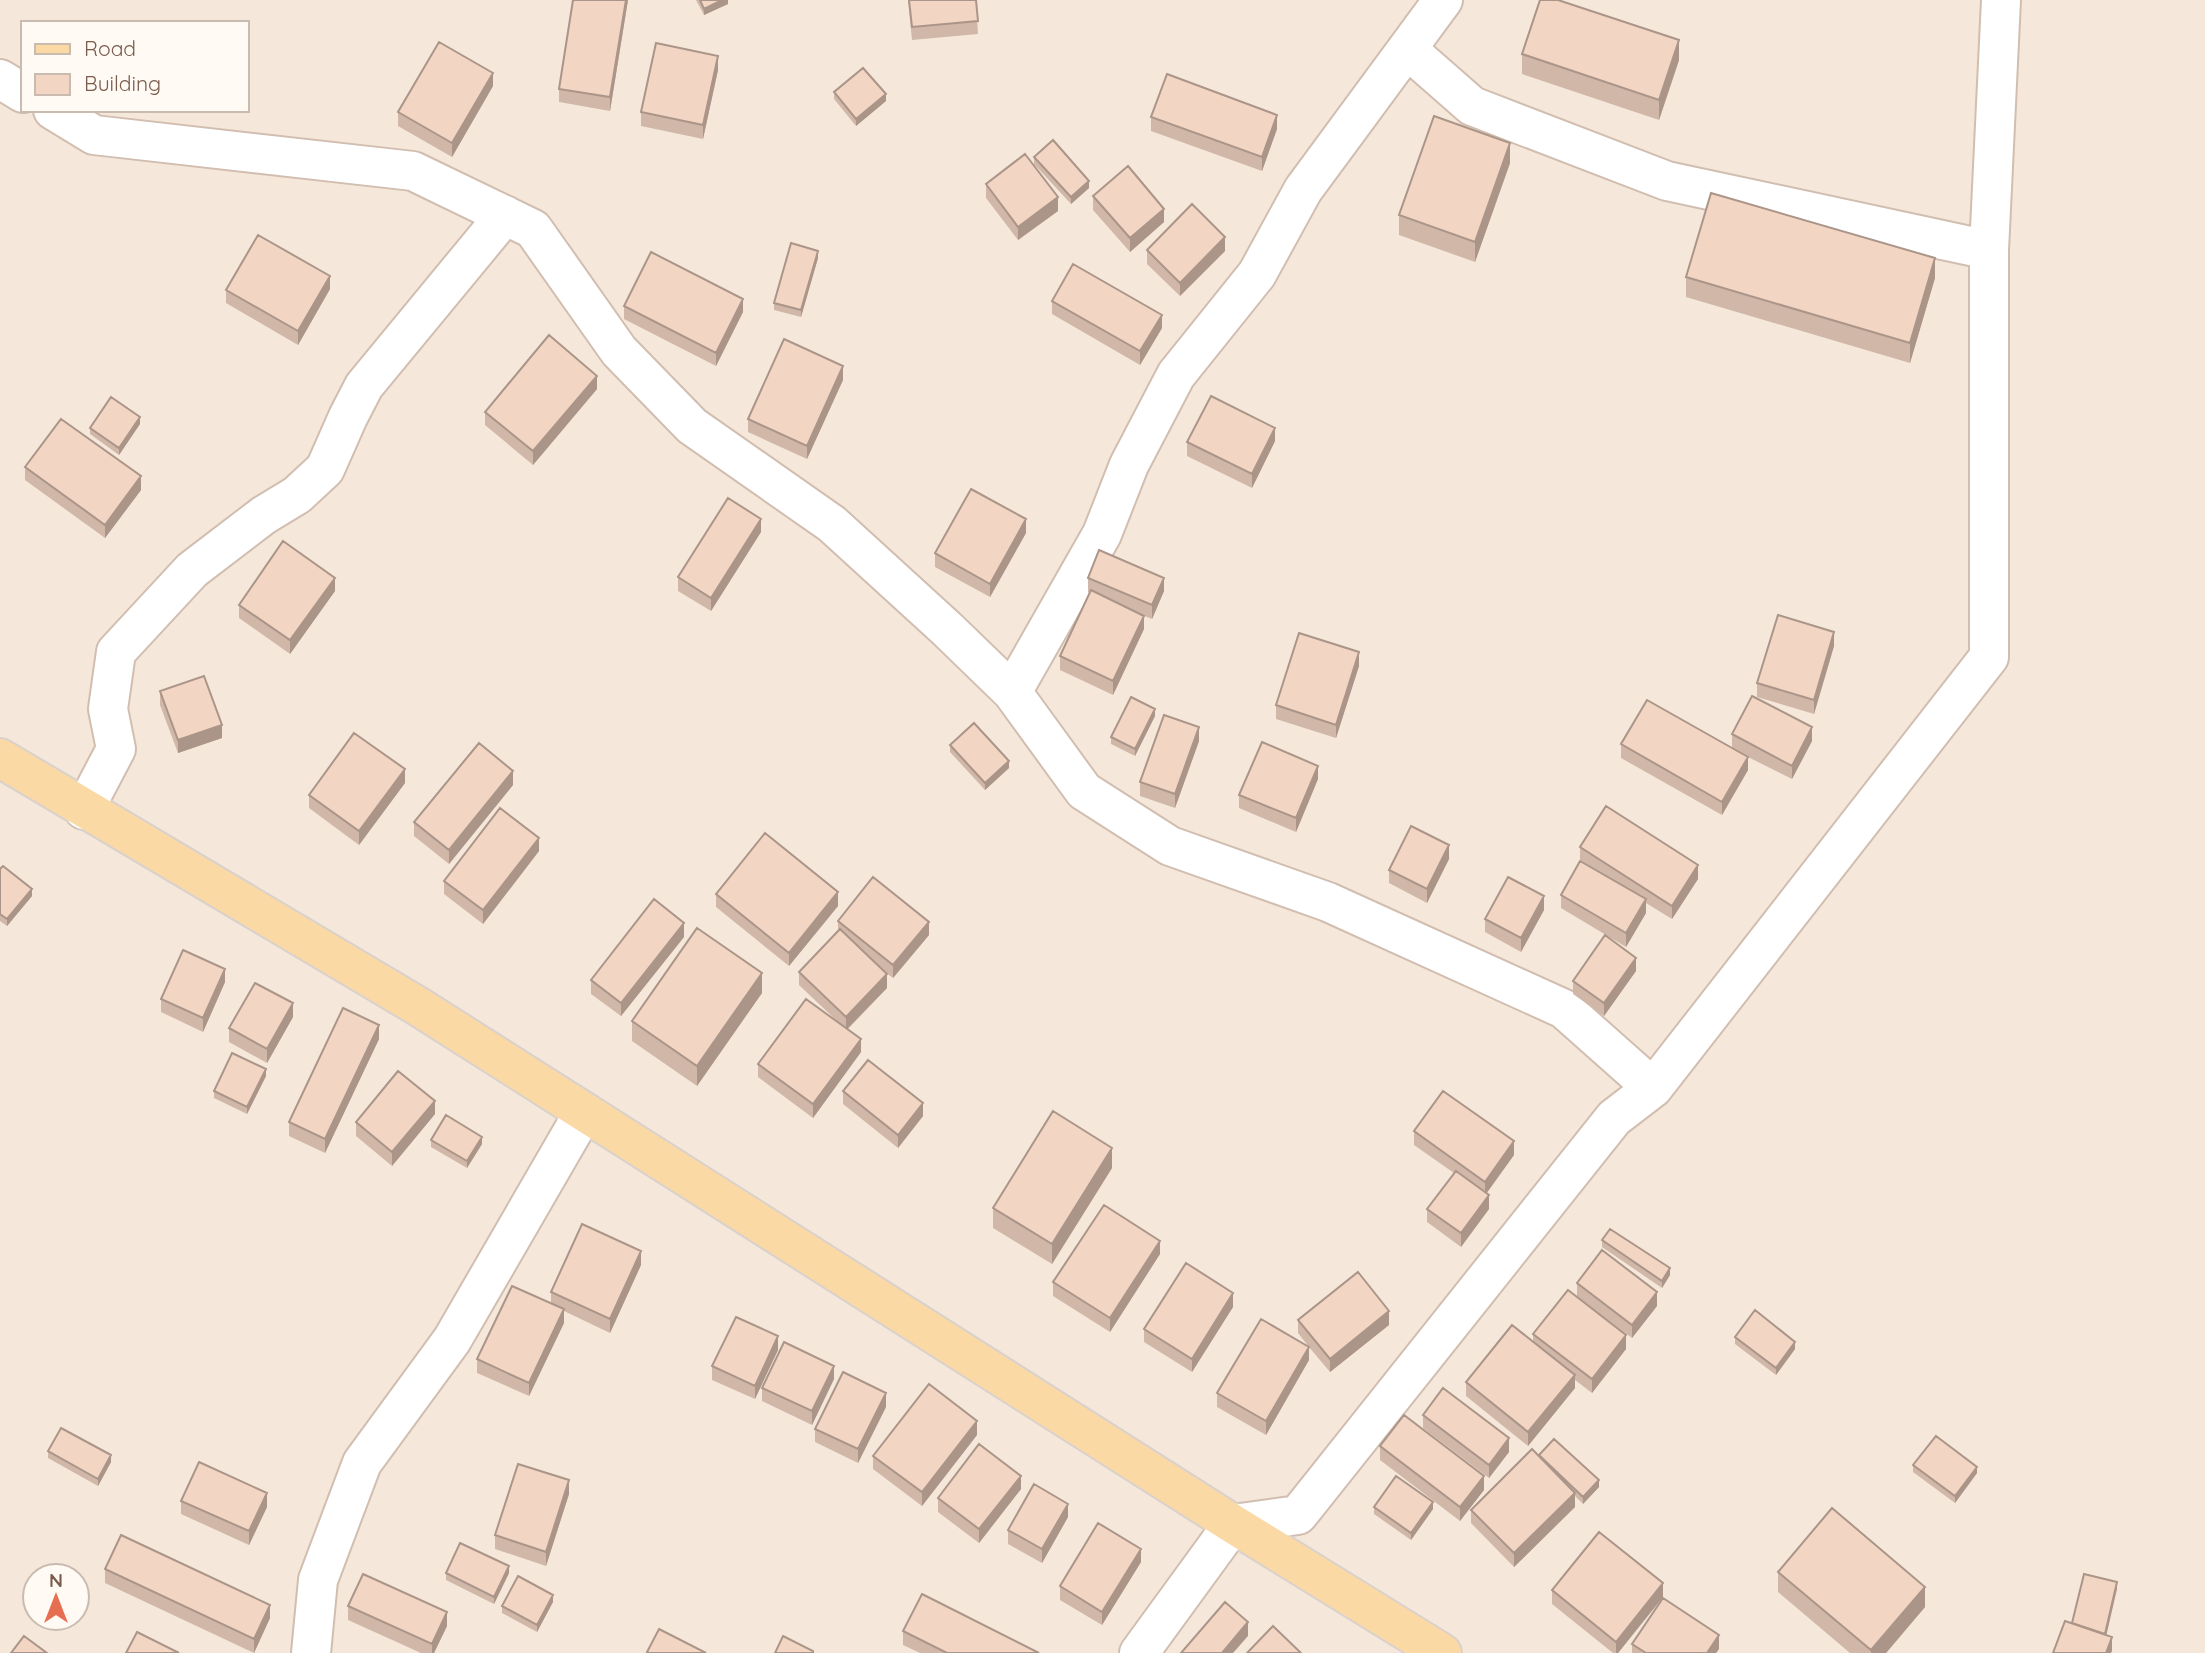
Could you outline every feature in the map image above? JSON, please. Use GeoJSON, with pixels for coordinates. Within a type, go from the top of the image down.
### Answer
{"type":"FeatureCollection","features":[{"type":"Feature","properties":{"kind":"main road"},"geometry":{"type":"LineString","coordinates":[[0,758],[416,1005],[1233,1524],[1442,1653]]}},
{"type":"Feature","properties":{"kind":"street"},"geometry":{"type":"LineString","coordinates":[[1012,692],[1102,534],[1129,465],[1176,375],[1257,274],[1303,190],[1443,0]]}},
{"type":"Feature","properties":{"kind":"street"},"geometry":{"type":"LineString","coordinates":[[1139,1653],[1233,1524],[1298,1515],[1614,1118],[1653,1088],[1989,657],[1989,250],[2001,0]]}},
{"type":"Feature","properties":{"kind":"street"},"geometry":{"type":"LineString","coordinates":[[1407,49],[1472,106],[1667,181],[1989,250]]}},
{"type":"Feature","properties":{"kind":"street"},"geometry":{"type":"LineString","coordinates":[[0,79],[21,92]]}},
{"type":"Feature","properties":{"kind":"street"},"geometry":{"type":"LineString","coordinates":[[56,112],[94,135],[413,171],[533,229],[619,351],[692,426],[832,524],[947,629],[1012,692],[1084,791],[1170,846],[1328,902],[1564,1009],[1653,1088]]}},
{"type":"Feature","properties":{"kind":"street"},"geometry":{"type":"LineString","coordinates":[[84,810],[116,749],[108,709],[116,652],[191,570],[264,515],[297,495],[325,469],[364,386],[505,215]]}},
{"type":"Feature","properties":{"kind":"street"},"geometry":{"type":"LineString","coordinates":[[311,1653],[318,1580],[362,1463],[452,1340],[584,1112]]}},
{"type":"Feature","properties":{"kind":"shaded area"},"geometry":{"type":"Polygon","coordinates":[[[0,0],[2205,0],[2205,1653],[0,1653],[0,0]]]}},
{"type":"Feature","properties":{"kind":"building"},"geometry":{"type":"Polygon","coordinates":[[[573,0],[626,0],[610,97],[559,89],[573,0]]]}},
{"type":"Feature","properties":{"kind":"building"},"geometry":{"type":"Polygon","coordinates":[[[700,0],[722,0],[704,9],[700,0]]]}},
{"type":"Feature","properties":{"kind":"building"},"geometry":{"type":"Polygon","coordinates":[[[909,0],[976,0],[978,21],[912,27],[909,0]]]}},
{"type":"Feature","properties":{"kind":"building"},"geometry":{"type":"Polygon","coordinates":[[[1540,0],[1558,0],[1679,40],[1659,100],[1522,54],[1540,0]]]}},
{"type":"Feature","properties":{"kind":"building"},"geometry":{"type":"Polygon","coordinates":[[[439,42],[493,73],[452,143],[398,112],[439,42]]]}},
{"type":"Feature","properties":{"kind":"building"},"geometry":{"type":"Polygon","coordinates":[[[656,43],[718,56],[703,125],[641,112],[656,43]]]}},
{"type":"Feature","properties":{"kind":"building"},"geometry":{"type":"Polygon","coordinates":[[[863,68],[886,94],[856,119],[834,92],[863,68]]]}},
{"type":"Feature","properties":{"kind":"building"},"geometry":{"type":"Polygon","coordinates":[[[1167,74],[1277,115],[1262,157],[1151,117],[1167,74]]]}},
{"type":"Feature","properties":{"kind":"building"},"geometry":{"type":"Polygon","coordinates":[[[1434,116],[1510,143],[1475,242],[1399,215],[1434,116]]]}},
{"type":"Feature","properties":{"kind":"building"},"geometry":{"type":"Polygon","coordinates":[[[1053,140],[1089,181],[1071,197],[1034,157],[1053,140]]]}},
{"type":"Feature","properties":{"kind":"building"},"geometry":{"type":"Polygon","coordinates":[[[1025,154],[1058,197],[1018,227],[986,184],[1025,154]]]}},
{"type":"Feature","properties":{"kind":"building"},"geometry":{"type":"Polygon","coordinates":[[[1128,166],[1164,209],[1130,238],[1093,196],[1128,166]]]}},
{"type":"Feature","properties":{"kind":"building"},"geometry":{"type":"Polygon","coordinates":[[[1711,193],[1935,258],[1910,343],[1686,277],[1711,193]]]}},
{"type":"Feature","properties":{"kind":"building"},"geometry":{"type":"Polygon","coordinates":[[[1192,204],[1225,237],[1180,283],[1147,250],[1192,204]]]}},
{"type":"Feature","properties":{"kind":"building"},"geometry":{"type":"Polygon","coordinates":[[[258,235],[330,276],[298,331],[226,290],[258,235]]]}},
{"type":"Feature","properties":{"kind":"building"},"geometry":{"type":"Polygon","coordinates":[[[791,243],[818,251],[801,310],[774,303],[791,243]]]}},
{"type":"Feature","properties":{"kind":"building"},"geometry":{"type":"Polygon","coordinates":[[[651,252],[743,299],[716,353],[624,306],[651,252]]]}},
{"type":"Feature","properties":{"kind":"building"},"geometry":{"type":"Polygon","coordinates":[[[1073,264],[1162,315],[1140,351],[1052,301],[1073,264]]]}},
{"type":"Feature","properties":{"kind":"building"},"geometry":{"type":"Polygon","coordinates":[[[549,335],[597,376],[533,451],[485,412],[549,335]]]}},
{"type":"Feature","properties":{"kind":"building"},"geometry":{"type":"Polygon","coordinates":[[[784,339],[843,366],[807,446],[748,419],[784,339]]]}},
{"type":"Feature","properties":{"kind":"building"},"geometry":{"type":"Polygon","coordinates":[[[1211,396],[1275,428],[1252,474],[1187,442],[1211,396]]]}},
{"type":"Feature","properties":{"kind":"building"},"geometry":{"type":"Polygon","coordinates":[[[111,397],[140,417],[119,448],[90,428],[111,397]]]}},
{"type":"Feature","properties":{"kind":"building"},"geometry":{"type":"Polygon","coordinates":[[[61,419],[141,476],[105,525],[25,467],[61,419]]]}},
{"type":"Feature","properties":{"kind":"building"},"geometry":{"type":"Polygon","coordinates":[[[971,489],[1026,519],[990,584],[935,553],[971,489]]]}},
{"type":"Feature","properties":{"kind":"building"},"geometry":{"type":"Polygon","coordinates":[[[728,498],[761,519],[711,598],[678,577],[728,498]]]}},
{"type":"Feature","properties":{"kind":"building"},"geometry":{"type":"Polygon","coordinates":[[[283,541],[335,578],[290,640],[239,605],[283,541]]]}},
{"type":"Feature","properties":{"kind":"building"},"geometry":{"type":"Polygon","coordinates":[[[1099,550],[1164,578],[1152,605],[1088,578],[1099,550]]]}},
{"type":"Feature","properties":{"kind":"building"},"geometry":{"type":"Polygon","coordinates":[[[1091,590],[1144,616],[1113,681],[1060,656],[1091,590]]]}},
{"type":"Feature","properties":{"kind":"building"},"geometry":{"type":"Polygon","coordinates":[[[1778,615],[1834,632],[1814,700],[1757,683],[1778,615]]]}},
{"type":"Feature","properties":{"kind":"building"},"geometry":{"type":"Polygon","coordinates":[[[1299,633],[1359,652],[1336,725],[1276,705],[1299,633]]]}},
{"type":"Feature","properties":{"kind":"building"},"geometry":{"type":"Polygon","coordinates":[[[204,676],[222,725],[178,740],[160,691],[204,676]]]}},
{"type":"Feature","properties":{"kind":"building"},"geometry":{"type":"Polygon","coordinates":[[[1752,696],[1812,727],[1792,766],[1732,734],[1752,696]]]}},
{"type":"Feature","properties":{"kind":"building"},"geometry":{"type":"Polygon","coordinates":[[[1131,697],[1155,709],[1135,749],[1111,737],[1131,697]]]}},
{"type":"Feature","properties":{"kind":"building"},"geometry":{"type":"Polygon","coordinates":[[[1647,700],[1748,757],[1722,802],[1621,744],[1647,700]]]}},
{"type":"Feature","properties":{"kind":"building"},"geometry":{"type":"Polygon","coordinates":[[[1164,715],[1199,727],[1175,794],[1140,782],[1164,715]]]}},
{"type":"Feature","properties":{"kind":"building"},"geometry":{"type":"Polygon","coordinates":[[[974,723],[1009,761],[985,783],[950,745],[974,723]]]}},
{"type":"Feature","properties":{"kind":"building"},"geometry":{"type":"Polygon","coordinates":[[[354,733],[405,769],[359,831],[309,795],[354,733]]]}},
{"type":"Feature","properties":{"kind":"building"},"geometry":{"type":"Polygon","coordinates":[[[1262,742],[1318,766],[1296,818],[1239,795],[1262,742]]]}},
{"type":"Feature","properties":{"kind":"building"},"geometry":{"type":"Polygon","coordinates":[[[479,743],[513,771],[449,850],[414,822],[479,743]]]}},
{"type":"Feature","properties":{"kind":"building"},"geometry":{"type":"Polygon","coordinates":[[[1606,806],[1698,865],[1672,906],[1580,847],[1606,806]]]}},
{"type":"Feature","properties":{"kind":"building"},"geometry":{"type":"Polygon","coordinates":[[[500,808],[539,838],[483,910],[444,881],[500,808]]]}},
{"type":"Feature","properties":{"kind":"building"},"geometry":{"type":"Polygon","coordinates":[[[1411,826],[1449,845],[1427,889],[1389,870],[1411,826]]]}},
{"type":"Feature","properties":{"kind":"building"},"geometry":{"type":"Polygon","coordinates":[[[765,833],[838,892],[789,953],[716,894],[765,833]]]}},
{"type":"Feature","properties":{"kind":"building"},"geometry":{"type":"Polygon","coordinates":[[[1580,861],[1646,899],[1626,933],[1561,895],[1580,861]]]}},
{"type":"Feature","properties":{"kind":"building"},"geometry":{"type":"Polygon","coordinates":[[[3,866],[32,889],[7,919],[0,914],[0,869],[3,866]]]}},
{"type":"Feature","properties":{"kind":"building"},"geometry":{"type":"Polygon","coordinates":[[[873,877],[929,922],[893,965],[838,921],[873,877]]]}},
{"type":"Feature","properties":{"kind":"building"},"geometry":{"type":"Polygon","coordinates":[[[1508,877],[1544,896],[1521,938],[1485,919],[1508,877]]]}},
{"type":"Feature","properties":{"kind":"building"},"geometry":{"type":"Polygon","coordinates":[[[654,899],[684,923],[621,1003],[591,980],[654,899]]]}},
{"type":"Feature","properties":{"kind":"building"},"geometry":{"type":"Polygon","coordinates":[[[697,928],[762,973],[697,1066],[632,1021],[697,928]]]}},
{"type":"Feature","properties":{"kind":"building"},"geometry":{"type":"Polygon","coordinates":[[[840,929],[887,974],[846,1017],[799,972],[840,929]]]}},
{"type":"Feature","properties":{"kind":"building"},"geometry":{"type":"Polygon","coordinates":[[[1605,935],[1636,958],[1604,1003],[1573,981],[1605,935]]]}},
{"type":"Feature","properties":{"kind":"building"},"geometry":{"type":"Polygon","coordinates":[[[183,950],[225,969],[203,1018],[161,999],[183,950]]]}},
{"type":"Feature","properties":{"kind":"building"},"geometry":{"type":"Polygon","coordinates":[[[255,983],[293,1003],[267,1049],[229,1028],[255,983]]]}},
{"type":"Feature","properties":{"kind":"building"},"geometry":{"type":"Polygon","coordinates":[[[806,999],[861,1039],[813,1104],[758,1064],[806,999]]]}},
{"type":"Feature","properties":{"kind":"building"},"geometry":{"type":"Polygon","coordinates":[[[343,1008],[379,1025],[325,1139],[289,1122],[343,1008]]]}},
{"type":"Feature","properties":{"kind":"building"},"geometry":{"type":"Polygon","coordinates":[[[232,1053],[266,1069],[247,1107],[214,1091],[232,1053]]]}},
{"type":"Feature","properties":{"kind":"building"},"geometry":{"type":"Polygon","coordinates":[[[868,1060],[923,1103],[898,1135],[843,1091],[868,1060]]]}},
{"type":"Feature","properties":{"kind":"building"},"geometry":{"type":"Polygon","coordinates":[[[398,1071],[435,1101],[392,1152],[356,1122],[398,1071]]]}},
{"type":"Feature","properties":{"kind":"building"},"geometry":{"type":"Polygon","coordinates":[[[1443,1091],[1514,1141],[1485,1182],[1414,1131],[1443,1091]]]}},
{"type":"Feature","properties":{"kind":"building"},"geometry":{"type":"Polygon","coordinates":[[[1053,1111],[1112,1148],[1052,1244],[993,1208],[1053,1111]]]}},
{"type":"Feature","properties":{"kind":"building"},"geometry":{"type":"Polygon","coordinates":[[[446,1115],[482,1137],[467,1161],[431,1140],[446,1115]]]}},
{"type":"Feature","properties":{"kind":"building"},"geometry":{"type":"Polygon","coordinates":[[[1456,1171],[1489,1195],[1461,1233],[1427,1209],[1456,1171]]]}},
{"type":"Feature","properties":{"kind":"building"},"geometry":{"type":"Polygon","coordinates":[[[1104,1205],[1160,1241],[1110,1318],[1053,1282],[1104,1205]]]}},
{"type":"Feature","properties":{"kind":"building"},"geometry":{"type":"Polygon","coordinates":[[[582,1224],[641,1251],[610,1319],[551,1292],[582,1224]]]}},
{"type":"Feature","properties":{"kind":"building"},"geometry":{"type":"Polygon","coordinates":[[[1610,1229],[1670,1268],[1662,1281],[1602,1240],[1610,1229]]]}},
{"type":"Feature","properties":{"kind":"building"},"geometry":{"type":"Polygon","coordinates":[[[1602,1250],[1657,1292],[1632,1325],[1577,1283],[1602,1250]]]}},
{"type":"Feature","properties":{"kind":"building"},"geometry":{"type":"Polygon","coordinates":[[[1186,1263],[1233,1293],[1192,1359],[1144,1329],[1186,1263]]]}},
{"type":"Feature","properties":{"kind":"building"},"geometry":{"type":"Polygon","coordinates":[[[1358,1272],[1389,1311],[1330,1359],[1298,1320],[1358,1272]]]}},
{"type":"Feature","properties":{"kind":"building"},"geometry":{"type":"Polygon","coordinates":[[[512,1286],[564,1309],[529,1383],[477,1359],[512,1286]]]}},
{"type":"Feature","properties":{"kind":"building"},"geometry":{"type":"Polygon","coordinates":[[[1568,1290],[1626,1335],[1592,1379],[1533,1334],[1568,1290]]]}},
{"type":"Feature","properties":{"kind":"building"},"geometry":{"type":"Polygon","coordinates":[[[1755,1310],[1795,1342],[1776,1368],[1735,1337],[1755,1310]]]}},
{"type":"Feature","properties":{"kind":"building"},"geometry":{"type":"Polygon","coordinates":[[[736,1317],[778,1336],[755,1386],[712,1366],[736,1317]]]}},
{"type":"Feature","properties":{"kind":"building"},"geometry":{"type":"Polygon","coordinates":[[[1261,1319],[1309,1347],[1266,1421],[1217,1393],[1261,1319]]]}},
{"type":"Feature","properties":{"kind":"building"},"geometry":{"type":"Polygon","coordinates":[[[1512,1325],[1575,1375],[1528,1432],[1466,1382],[1512,1325]]]}},
{"type":"Feature","properties":{"kind":"building"},"geometry":{"type":"Polygon","coordinates":[[[784,1342],[834,1366],[812,1411],[762,1388],[784,1342]]]}},
{"type":"Feature","properties":{"kind":"building"},"geometry":{"type":"Polygon","coordinates":[[[843,1372],[886,1393],[858,1449],[815,1429],[843,1372]]]}},
{"type":"Feature","properties":{"kind":"building"},"geometry":{"type":"Polygon","coordinates":[[[929,1384],[977,1421],[922,1492],[873,1456],[929,1384]]]}},
{"type":"Feature","properties":{"kind":"building"},"geometry":{"type":"Polygon","coordinates":[[[1443,1388],[1509,1438],[1489,1465],[1423,1415],[1443,1388]]]}},
{"type":"Feature","properties":{"kind":"building"},"geometry":{"type":"Polygon","coordinates":[[[1404,1415],[1484,1476],[1460,1507],[1380,1446],[1404,1415]]]}},
{"type":"Feature","properties":{"kind":"building"},"geometry":{"type":"Polygon","coordinates":[[[61,1428],[111,1455],[98,1479],[48,1451],[61,1428]]]}},
{"type":"Feature","properties":{"kind":"building"},"geometry":{"type":"Polygon","coordinates":[[[1936,1436],[1977,1467],[1955,1496],[1913,1465],[1936,1436]]]}},
{"type":"Feature","properties":{"kind":"building"},"geometry":{"type":"Polygon","coordinates":[[[1554,1439],[1599,1480],[1583,1497],[1539,1455],[1554,1439]]]}},
{"type":"Feature","properties":{"kind":"building"},"geometry":{"type":"Polygon","coordinates":[[[979,1444],[1021,1476],[979,1529],[938,1498],[979,1444]]]}},
{"type":"Feature","properties":{"kind":"building"},"geometry":{"type":"Polygon","coordinates":[[[1532,1449],[1575,1493],[1514,1553],[1471,1510],[1532,1449]]]}},
{"type":"Feature","properties":{"kind":"building"},"geometry":{"type":"Polygon","coordinates":[[[199,1462],[267,1493],[249,1531],[181,1501],[199,1462]]]}},
{"type":"Feature","properties":{"kind":"building"},"geometry":{"type":"Polygon","coordinates":[[[518,1464],[569,1480],[546,1552],[495,1535],[518,1464]]]}},
{"type":"Feature","properties":{"kind":"building"},"geometry":{"type":"Polygon","coordinates":[[[1396,1476],[1433,1502],[1411,1533],[1374,1507],[1396,1476]]]}},
{"type":"Feature","properties":{"kind":"building"},"geometry":{"type":"Polygon","coordinates":[[[1034,1484],[1068,1504],[1042,1549],[1008,1530],[1034,1484]]]}},
{"type":"Feature","properties":{"kind":"building"},"geometry":{"type":"Polygon","coordinates":[[[1832,1508],[1925,1587],[1871,1650],[1778,1572],[1832,1508]]]}},
{"type":"Feature","properties":{"kind":"building"},"geometry":{"type":"Polygon","coordinates":[[[1098,1523],[1141,1549],[1102,1612],[1060,1586],[1098,1523]]]}},
{"type":"Feature","properties":{"kind":"building"},"geometry":{"type":"Polygon","coordinates":[[[1599,1532],[1663,1583],[1616,1642],[1552,1590],[1599,1532]]]}},
{"type":"Feature","properties":{"kind":"building"},"geometry":{"type":"Polygon","coordinates":[[[121,1535],[270,1605],[254,1639],[105,1569],[121,1535]]]}},
{"type":"Feature","properties":{"kind":"building"},"geometry":{"type":"Polygon","coordinates":[[[460,1543],[509,1566],[494,1597],[446,1573],[460,1543]]]}},
{"type":"Feature","properties":{"kind":"building"},"geometry":{"type":"Polygon","coordinates":[[[363,1574],[447,1612],[432,1644],[348,1606],[363,1574]]]}},
{"type":"Feature","properties":{"kind":"building"},"geometry":{"type":"Polygon","coordinates":[[[2084,1574],[2117,1582],[2105,1634],[2072,1623],[2084,1574]]]}},
{"type":"Feature","properties":{"kind":"building"},"geometry":{"type":"Polygon","coordinates":[[[518,1576],[553,1595],[537,1625],[502,1606],[518,1576]]]}},
{"type":"Feature","properties":{"kind":"building"},"geometry":{"type":"Polygon","coordinates":[[[922,1594],[1039,1653],[947,1653],[903,1631],[922,1594]]]}},
{"type":"Feature","properties":{"kind":"building"},"geometry":{"type":"Polygon","coordinates":[[[1663,1598],[1719,1635],[1707,1653],[1646,1653],[1632,1644],[1663,1598]]]}},
{"type":"Feature","properties":{"kind":"building"},"geometry":{"type":"Polygon","coordinates":[[[1225,1602],[1248,1622],[1222,1653],[1181,1653],[1225,1602]]]}},
{"type":"Feature","properties":{"kind":"building"},"geometry":{"type":"Polygon","coordinates":[[[2065,1621],[2112,1637],[2106,1653],[2053,1653],[2065,1621]]]}},
{"type":"Feature","properties":{"kind":"building"},"geometry":{"type":"Polygon","coordinates":[[[1273,1626],[1301,1653],[1247,1653],[1273,1626]]]}},
{"type":"Feature","properties":{"kind":"building"},"geometry":{"type":"Polygon","coordinates":[[[659,1629],[706,1653],[647,1652],[659,1629]]]}},
{"type":"Feature","properties":{"kind":"building"},"geometry":{"type":"Polygon","coordinates":[[[137,1632],[179,1653],[126,1653],[137,1632]]]}},
{"type":"Feature","properties":{"kind":"building"},"geometry":{"type":"Polygon","coordinates":[[[24,1636],[47,1653],[11,1653],[24,1636]]]}},
{"type":"Feature","properties":{"kind":"building"},"geometry":{"type":"Polygon","coordinates":[[[783,1636],[813,1651],[813,1653],[775,1653],[783,1636]]]}}]}
